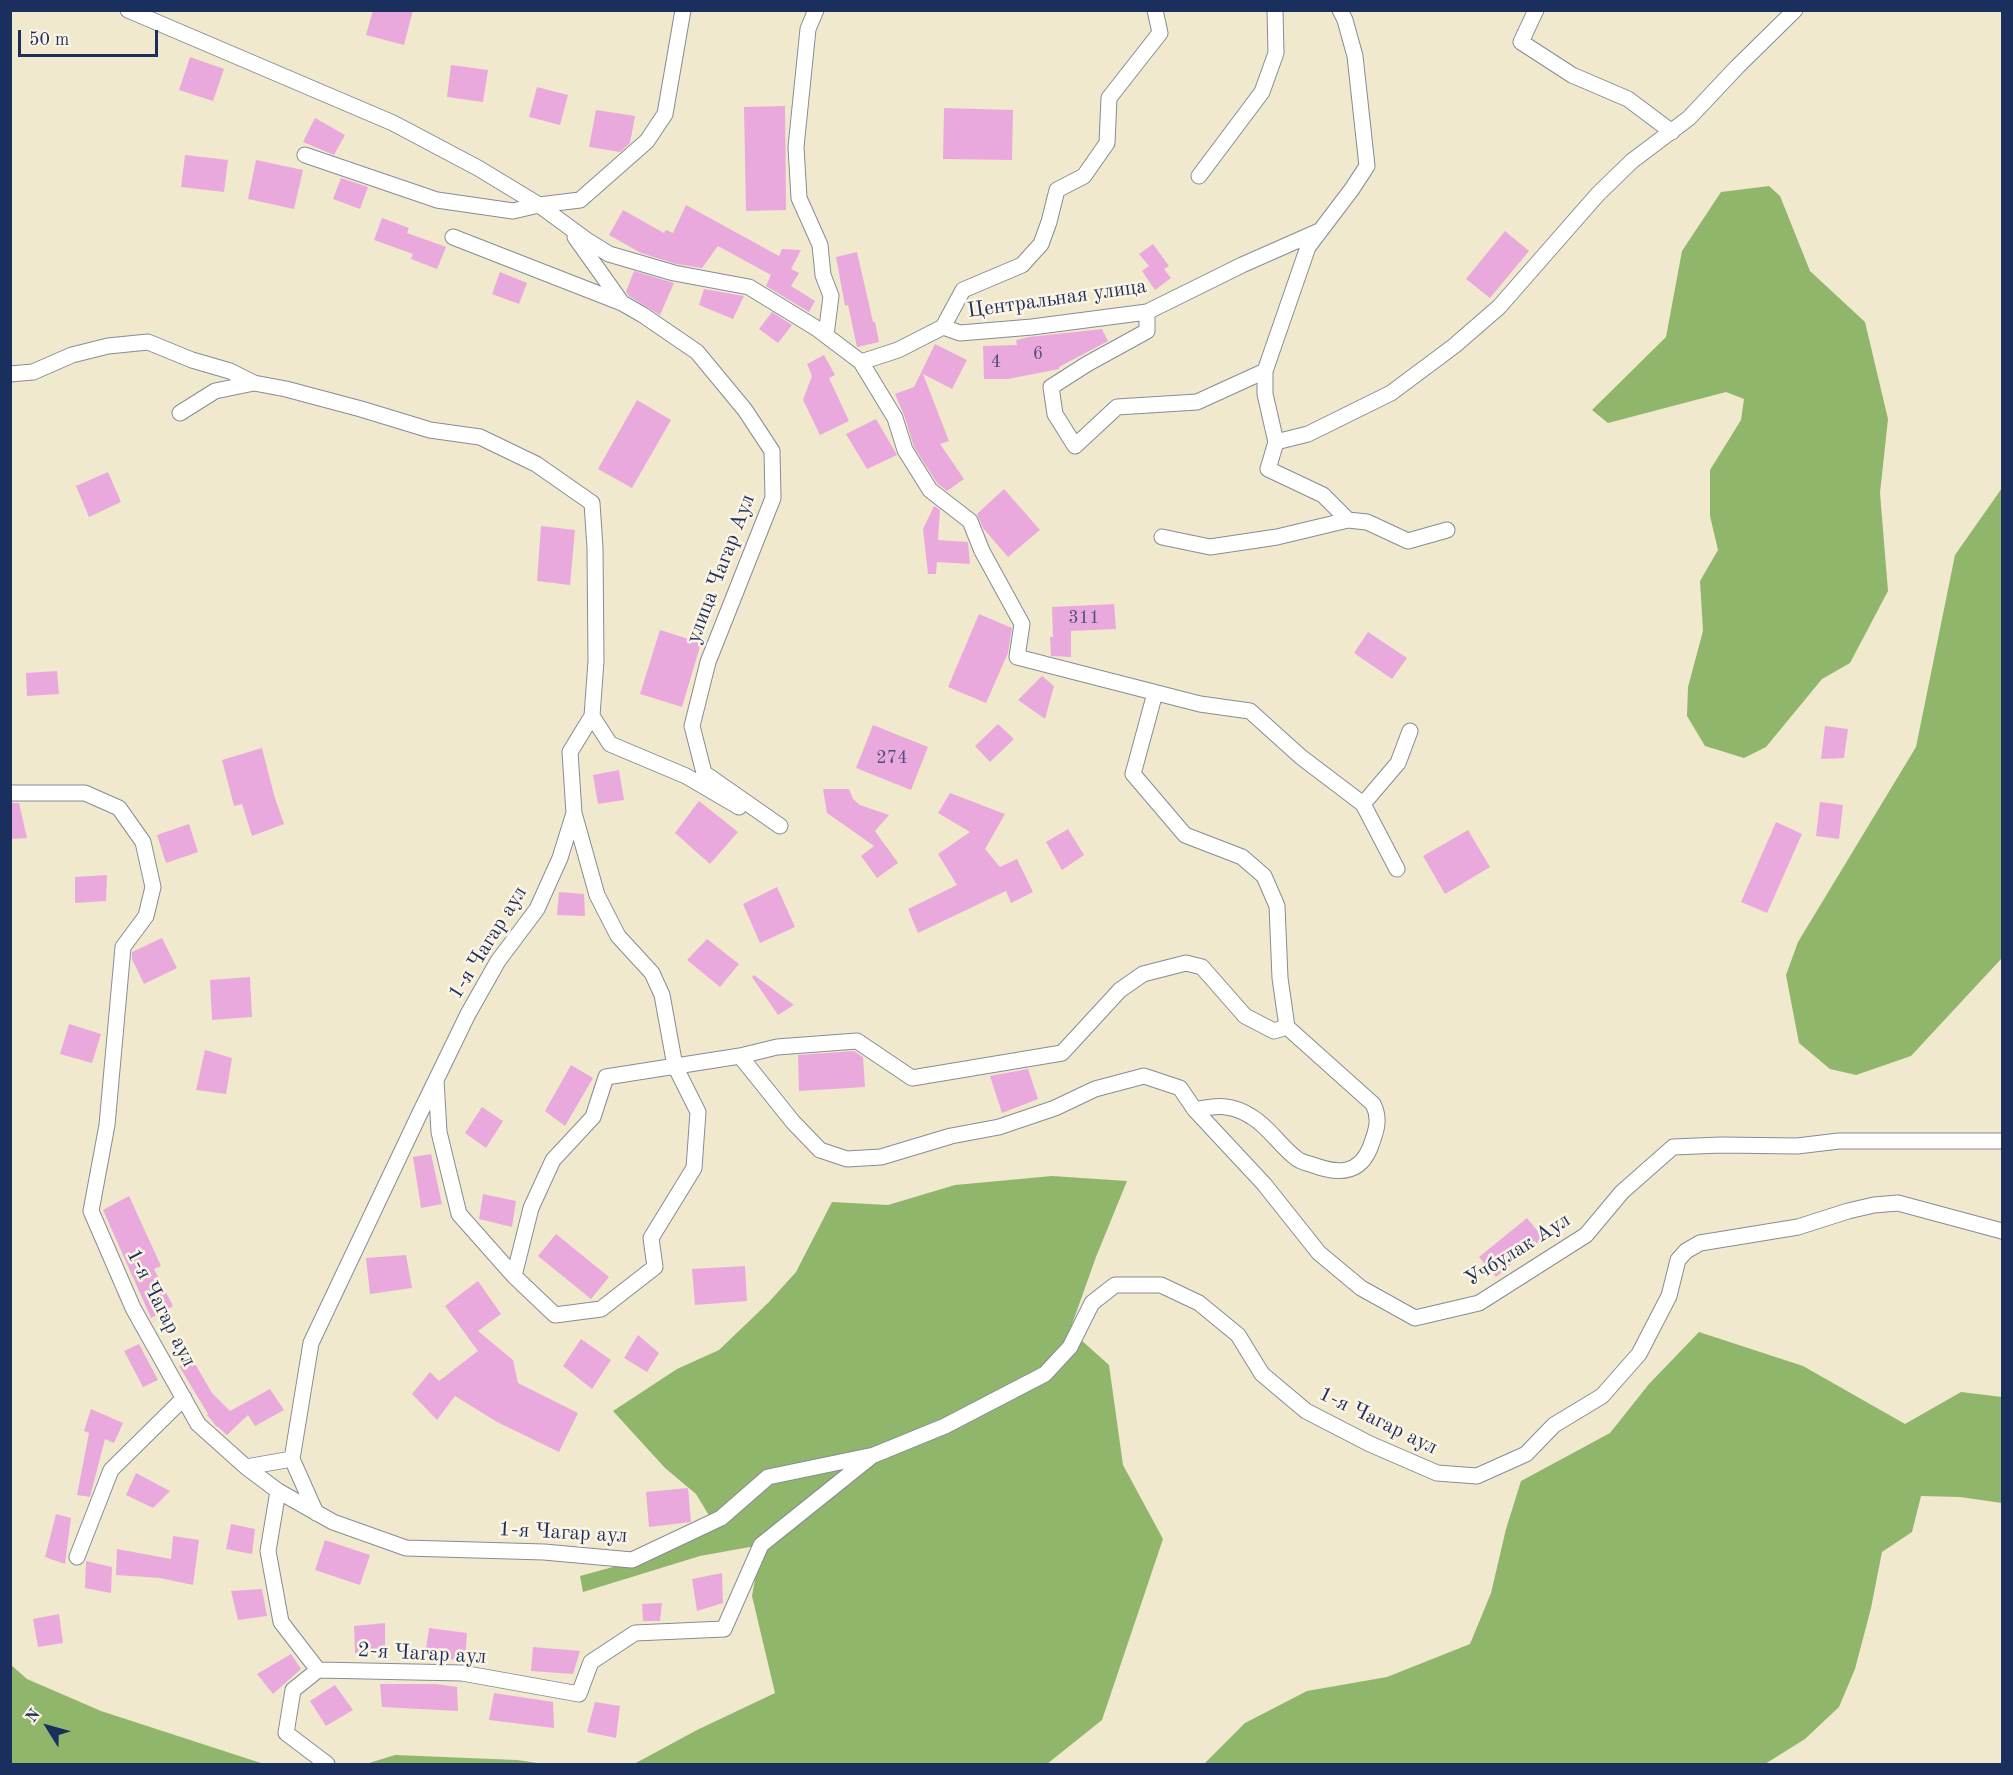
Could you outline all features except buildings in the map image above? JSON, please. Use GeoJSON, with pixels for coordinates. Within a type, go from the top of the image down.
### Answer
{"type":"FeatureCollection","features":[{"type":"Feature","properties":{"kind":"street"},"geometry":{"type":"LineString","coordinates":[[128,10],[393,123],[478,168],[539,205],[609,254],[674,273],[749,287],[826,335],[861,362],[895,418],[904,450],[930,490],[970,521],[982,551],[1022,624],[1017,657],[1200,704],[1251,711],[1301,757],[1363,804],[1397,868]]}},
{"type":"Feature","properties":{"kind":"street"},"geometry":{"type":"LineString","coordinates":[[305,155],[437,200],[513,211],[580,200],[647,141],[665,114],[683,10]]}},
{"type":"Feature","properties":{"kind":"street"},"geometry":{"type":"LineString","coordinates":[[816,10],[808,29],[796,147],[799,198],[820,245],[823,274],[831,296],[826,335]]}},
{"type":"Feature","properties":{"kind":"street"},"geometry":{"type":"LineString","coordinates":[[943,327],[963,290],[1022,265],[1041,244],[1057,190],[1084,176],[1107,143],[1109,98],[1160,33],[1155,10]]}},
{"type":"Feature","properties":{"kind":"street"},"geometry":{"type":"LineString","coordinates":[[1199,176],[1262,92],[1276,53],[1275,10]]}},
{"type":"Feature","properties":{"kind":"street"},"geometry":{"type":"LineString","coordinates":[[1340,10],[1355,56],[1366,166],[1352,189],[1308,248],[1265,371],[1265,394],[1276,442],[1268,469],[1323,495],[1347,520]]}},
{"type":"Feature","properties":{"kind":"street"},"geometry":{"type":"LineString","coordinates":[[1536,10],[1521,42],[1572,75],[1628,99],[1672,132]]}},
{"type":"Feature","properties":{"kind":"street"},"geometry":{"type":"LineString","coordinates":[[1276,442],[1308,434],[1391,393],[1454,346],[1499,307],[1598,194],[1632,161],[1689,118],[1795,10]]}},
{"type":"Feature","properties":{"kind":"street","name":"улица Чагар Аул"},"geometry":{"type":"LineString","coordinates":[[566,224],[622,303],[697,352],[745,410],[772,451],[773,498],[708,662],[692,726],[704,773],[780,826],[728,802],[686,776],[610,744],[592,716]]}},
{"type":"Feature","properties":{"kind":"street","name":"Центральная улица"},"geometry":{"type":"LineString","coordinates":[[861,362],[898,350],[943,327],[960,333],[1032,327],[1147,312],[1242,265],[1321,230]]}},
{"type":"Feature","properties":{"kind":"street"},"geometry":{"type":"LineString","coordinates":[[453,237],[622,303]]}},
{"type":"Feature","properties":{"kind":"street"},"geometry":{"type":"LineString","coordinates":[[1147,312],[1147,331],[1086,364],[1051,387],[1055,414],[1075,446],[1117,407],[1197,402],[1265,371]]}},
{"type":"Feature","properties":{"kind":"street"},"geometry":{"type":"LineString","coordinates":[[10,374],[33,372],[72,356],[108,346],[148,342],[192,360],[230,371],[254,384]]}},
{"type":"Feature","properties":{"kind":"street"},"geometry":{"type":"LineString","coordinates":[[180,413],[215,391],[254,384],[286,389],[430,430],[480,437],[536,464],[592,503],[595,548],[596,661],[592,716],[570,752],[574,813],[597,895],[618,936],[652,974],[662,995],[675,1066],[698,1112],[694,1168],[651,1238],[656,1268],[601,1309],[555,1315],[514,1276],[459,1214],[439,1132],[436,1080]]}},
{"type":"Feature","properties":{"kind":"street"},"geometry":{"type":"LineString","coordinates":[[1162,537],[1210,547],[1277,537],[1347,520],[1367,522],[1408,541],[1447,530]]}},
{"type":"Feature","properties":{"kind":"street"},"geometry":{"type":"LineString","coordinates":[[1155,693],[1133,774],[1185,835],[1242,857],[1264,876],[1277,906],[1280,978],[1287,1027],[1373,1104],[1378,1112],[1378,1121],[1367,1154],[1361,1163],[1343,1172],[1297,1160],[1253,1117],[1223,1105],[1195,1110]]}},
{"type":"Feature","properties":{"kind":"street"},"geometry":{"type":"LineString","coordinates":[[1363,804],[1398,763],[1410,731]]}},
{"type":"Feature","properties":{"kind":"street","name":"1-я Чагар аул"},"geometry":{"type":"LineString","coordinates":[[10,793],[85,793],[119,808],[143,842],[153,887],[146,916],[123,947],[106,1125],[91,1210],[133,1308],[198,1424],[246,1467],[278,1491],[333,1522],[406,1548],[544,1552],[632,1560],[721,1518],[768,1477],[874,1455],[945,1426],[1045,1374],[1070,1347],[1092,1303],[1115,1285],[1161,1284],[1199,1303],[1238,1335],[1262,1374],[1306,1411],[1370,1444],[1437,1473],[1477,1476],[1526,1454],[1554,1425],[1602,1396],[1639,1354],[1669,1296],[1678,1260],[1686,1251],[1700,1243],[1798,1227],[1848,1211],[1874,1205],[1898,1203],[2002,1231]]}},
{"type":"Feature","properties":{"kind":"street","name":"1-я Чагар аул"},"geometry":{"type":"LineString","coordinates":[[292,1459],[311,1343],[468,1014],[498,961],[537,909],[560,858],[574,813]]}},
{"type":"Feature","properties":{"kind":"street"},"geometry":{"type":"LineString","coordinates":[[514,1276],[531,1208],[553,1160],[593,1117],[606,1077],[740,1056],[777,1047],[857,1041],[912,1078],[1062,1053],[1120,990],[1143,974],[1186,963],[1202,967],[1245,1016],[1274,1031],[1287,1027]]}},
{"type":"Feature","properties":{"kind":"street","name":"Учбулак Аул"},"geometry":{"type":"LineString","coordinates":[[740,1056],[793,1122],[820,1150],[847,1159],[881,1157],[951,1136],[999,1127],[1056,1108],[1095,1089],[1144,1076],[1180,1088],[1195,1110],[1264,1184],[1319,1253],[1361,1288],[1415,1318],[1479,1303],[1586,1235],[1622,1192],[1673,1147],[1797,1146],[1839,1141],[2002,1141]]}},
{"type":"Feature","properties":{"kind":"street"},"geometry":{"type":"LineString","coordinates":[[77,1557],[111,1470],[184,1398]]}},
{"type":"Feature","properties":{"kind":"street","name":"2-я Чагар аул"},"geometry":{"type":"LineString","coordinates":[[318,1670],[462,1673],[579,1694],[591,1662],[636,1633],[724,1629],[761,1545],[874,1455]]}},
{"type":"Feature","properties":{"kind":"street"},"geometry":{"type":"LineString","coordinates":[[246,1467],[292,1459],[316,1513]]}},
{"type":"Feature","properties":{"kind":"street"},"geometry":{"type":"LineString","coordinates":[[278,1491],[268,1551],[281,1622],[318,1670],[293,1690],[286,1733],[327,1764]]}},
{"type":"Feature","properties":{"kind":"green space"},"geometry":{"type":"Polygon","coordinates":[[[1769,186],[1780,196],[1810,271],[1865,322],[1888,419],[1880,493],[1888,591],[1850,663],[1822,679],[1766,747],[1744,758],[1705,746],[1687,716],[1688,687],[1703,631],[1700,581],[1718,550],[1710,516],[1710,470],[1741,420],[1744,399],[1726,392],[1608,423],[1592,410],[1666,337],[1682,251],[1721,192],[1769,186]]]}},
{"type":"Feature","properties":{"kind":"green space"},"geometry":{"type":"Polygon","coordinates":[[[2002,488],[2002,958],[1911,1056],[1856,1075],[1830,1069],[1799,1043],[1786,975],[1798,942],[1916,747],[1955,555],[2002,488]]]}},
{"type":"Feature","properties":{"kind":"green space"},"geometry":{"type":"Polygon","coordinates":[[[1052,1176],[1127,1181],[1070,1330],[1109,1365],[1123,1465],[1163,1539],[1102,1720],[1047,1764],[634,1764],[697,1730],[775,1693],[752,1596],[761,1545],[700,1556],[583,1592],[580,1576],[646,1558],[713,1522],[696,1494],[665,1468],[613,1411],[677,1369],[719,1350],[768,1303],[796,1272],[832,1202],[888,1205],[955,1185],[1052,1176]]]}},
{"type":"Feature","properties":{"kind":"green space"},"geometry":{"type":"Polygon","coordinates":[[[1699,1332],[1803,1366],[1905,1424],[1961,1392],[2002,1397],[2002,1503],[1960,1497],[1921,1496],[1912,1532],[1882,1552],[1871,1608],[1855,1669],[1839,1707],[1805,1739],[1765,1764],[1204,1764],[1245,1723],[1307,1691],[1387,1677],[1470,1644],[1491,1593],[1506,1529],[1521,1481],[1610,1433],[1649,1384],[1699,1332]]]}},
{"type":"Feature","properties":{"kind":"green space"},"geometry":{"type":"Polygon","coordinates":[[[10,1664],[27,1679],[101,1711],[264,1764],[11,1764],[10,1664]]]}},
{"type":"Feature","properties":{"kind":"green space"},"geometry":{"type":"Polygon","coordinates":[[[395,1755],[517,1760],[544,1764],[366,1764],[395,1755]]]}}]}
